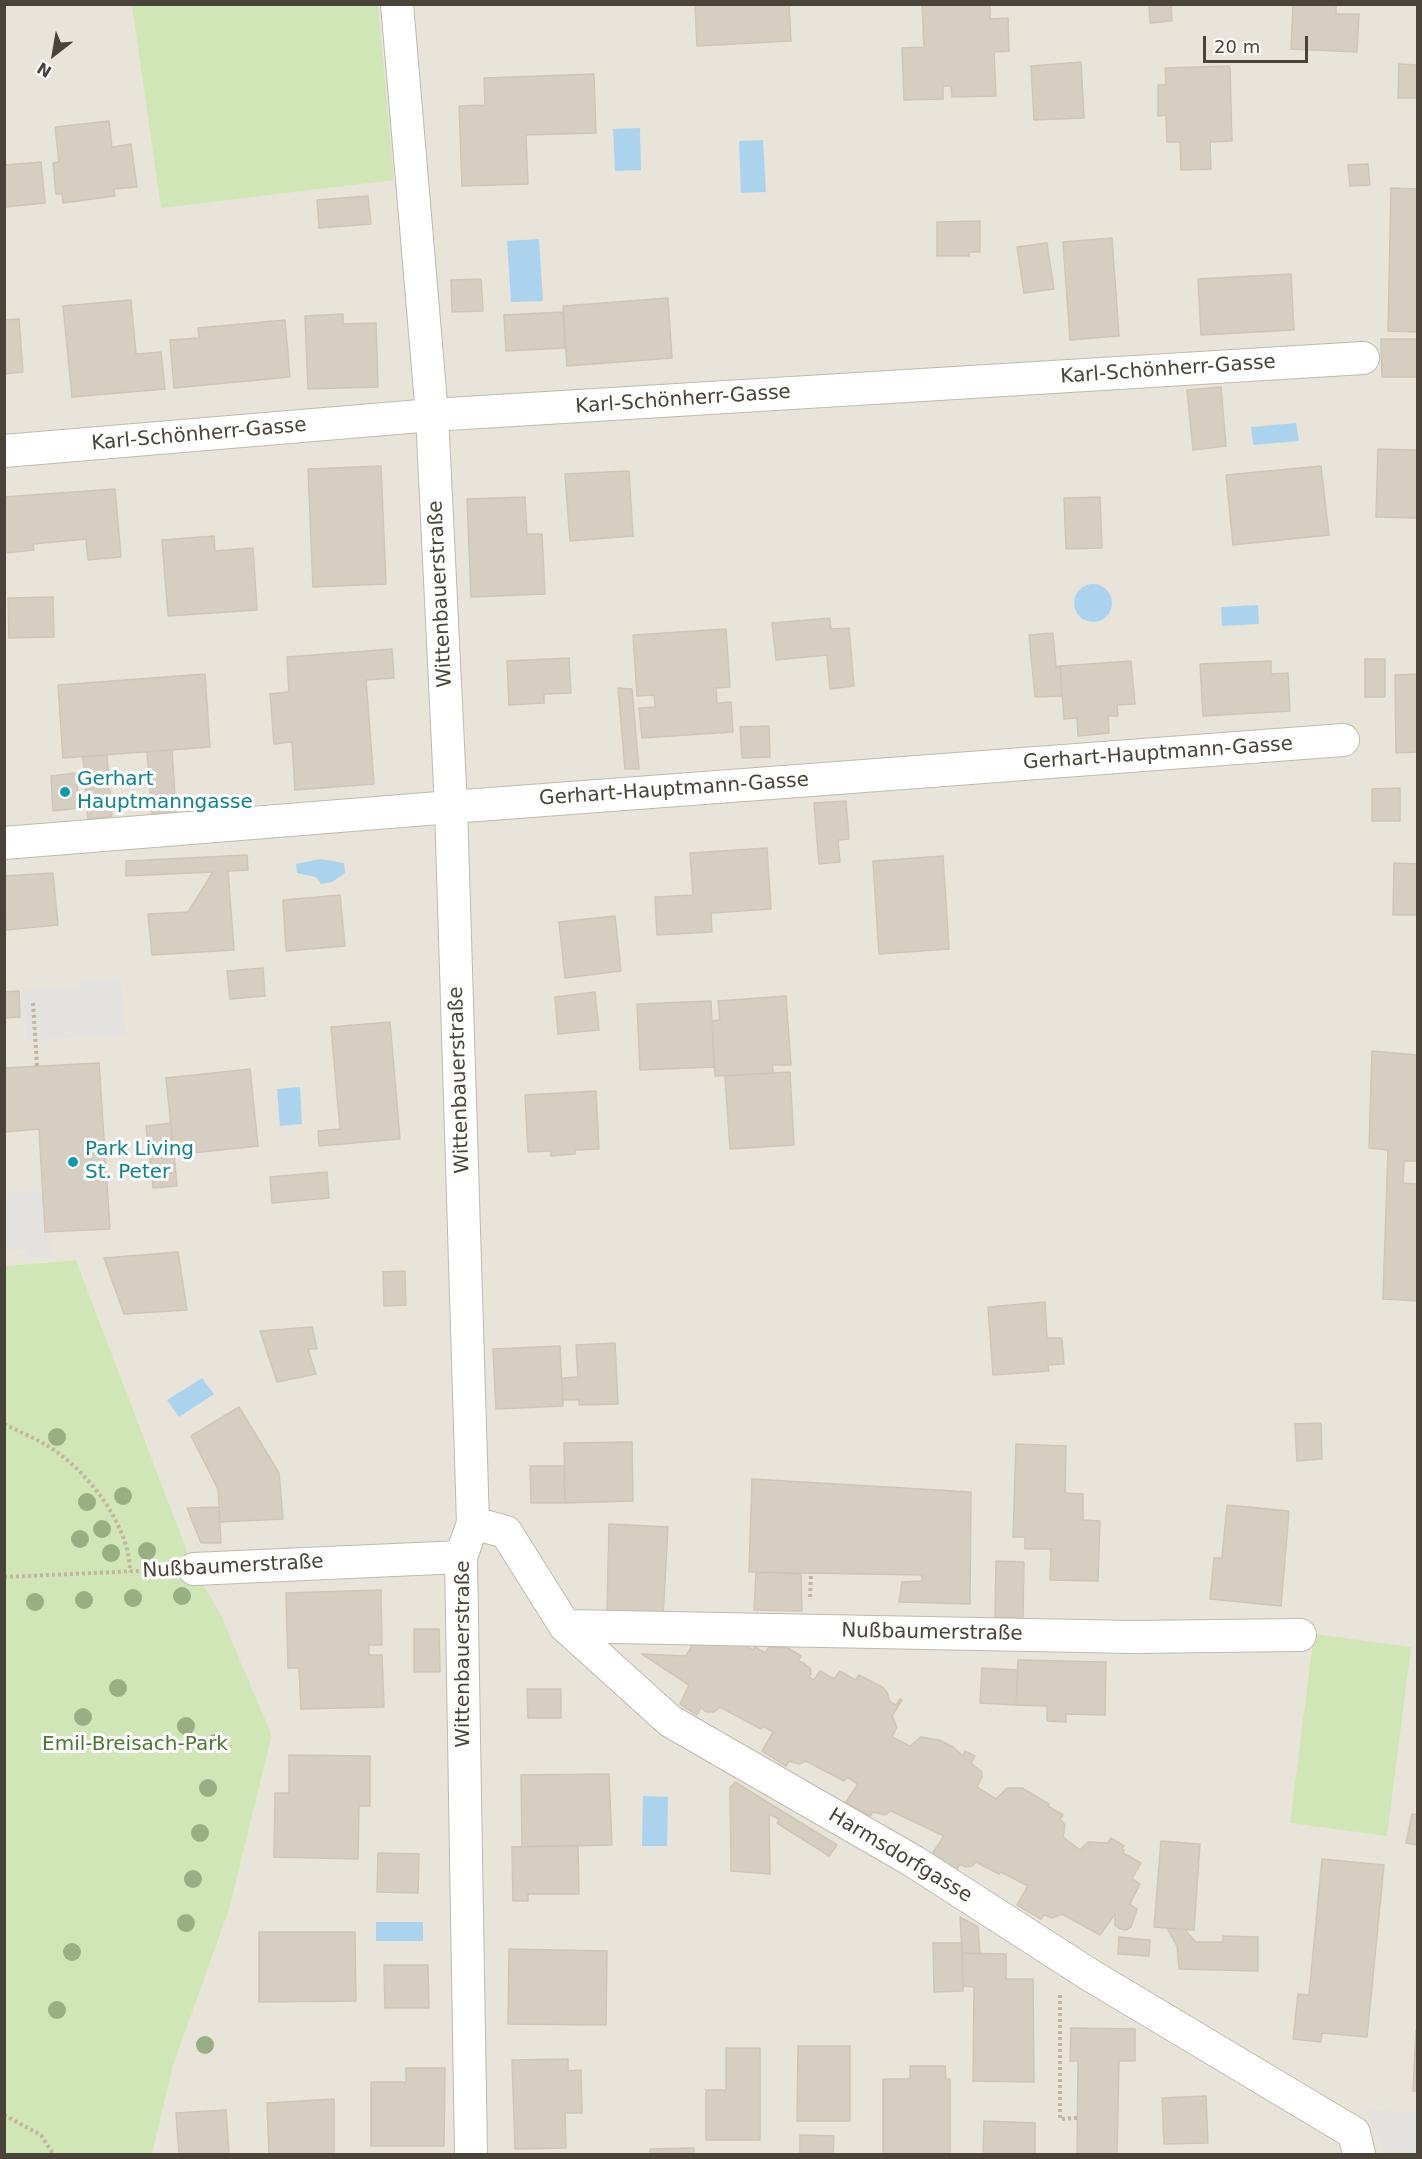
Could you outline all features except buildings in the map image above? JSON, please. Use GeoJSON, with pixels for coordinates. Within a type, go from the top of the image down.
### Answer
{"type":"FeatureCollection","features":[{"type":"Feature","properties":{"kind":"street","name":"Wittenbauerstraße"},"geometry":{"type":"LineString","coordinates":[[397,4],[432,415],[451,807],[473,1522],[461,1557],[471,2154]]}},
{"type":"Feature","properties":{"kind":"street","name":"Karl-Schönherr-Gasse"},"geometry":{"type":"LineString","coordinates":[[4,451],[432,415],[1363,357]]}},
{"type":"Feature","properties":{"kind":"street","name":"Gerhart-Hauptmann-Gasse"},"geometry":{"type":"LineString","coordinates":[[4,843],[1343,740]]}},
{"type":"Feature","properties":{"kind":"street","name":"Harmsdorfgasse"},"geometry":{"type":"LineString","coordinates":[[473,1522],[506,1532],[565,1626],[670,1721],[913,1861],[1060,1956],[1354,2133],[1359,2154]]}},
{"type":"Feature","properties":{"kind":"street","name":"Nußbaumerstraße"},"geometry":{"type":"LineString","coordinates":[[194,1569],[461,1557]]}},
{"type":"Feature","properties":{"kind":"street","name":"Nußbaumerstraße"},"geometry":{"type":"LineString","coordinates":[[565,1626],[1134,1637],[1299,1635]]}},
{"type":"Feature","properties":{"kind":"path"},"geometry":{"type":"LineString","coordinates":[[33,1003],[38,1066]]}},
{"type":"Feature","properties":{"kind":"path"},"geometry":{"type":"LineString","coordinates":[[4,1424],[47,1445],[79,1470],[105,1503],[123,1534],[130,1561],[130,1572]]}},
{"type":"Feature","properties":{"kind":"path","name":"Nußbaumerstraße"},"geometry":{"type":"LineString","coordinates":[[4,1577],[194,1569]]}},
{"type":"Feature","properties":{"kind":"path"},"geometry":{"type":"LineString","coordinates":[[1060,1956],[1060,2119],[1077,2118]]}},
{"type":"Feature","properties":{"kind":"path"},"geometry":{"type":"LineString","coordinates":[[4,2115],[41,2135],[54,2154]]}},
{"type":"Feature","properties":{"kind":"shaded area"},"geometry":{"type":"Polygon","coordinates":[[[5,5],[1417,5],[1417,2154],[152,2154],[174,2063],[229,1910],[272,1736],[194,1569],[76,1260],[5,1266],[5,5]]]}},
{"type":"Feature","properties":{"kind":"shaded area"},"geometry":{"type":"Polygon","coordinates":[[[121,978],[126,1035],[27,1040],[23,990],[80,986],[80,980],[121,978]]]}},
{"type":"Feature","properties":{"kind":"shaded area"},"geometry":{"type":"Polygon","coordinates":[[[5,1193],[43,1193],[45,1232],[53,1256],[31,1257],[24,1250],[5,1249],[5,1193]]]}},
{"type":"Feature","properties":{"kind":"shaded area"},"geometry":{"type":"Polygon","coordinates":[[[1365,2109],[1417,2113],[1417,2154],[1385,2154],[1365,2109]]]}},
{"type":"Feature","properties":{"kind":"green space"},"geometry":{"type":"Polygon","coordinates":[[[132,5],[378,5],[394,180],[161,208],[132,5]]]}},
{"type":"Feature","properties":{"kind":"green space","name":"Emil-Breisach-Park"},"geometry":{"type":"Polygon","coordinates":[[[76,1260],[194,1569],[220,1613],[272,1736],[229,1910],[174,2063],[152,2154],[5,2154],[5,1266],[76,1260]]]}},
{"type":"Feature","properties":{"kind":"green space"},"geometry":{"type":"Polygon","coordinates":[[[1314,1634],[1411,1647],[1387,1836],[1290,1823],[1314,1634]]]}},
{"type":"Feature","properties":{"kind":"water"},"geometry":{"type":"Polygon","coordinates":[[[640,128],[641,170],[615,171],[613,129],[640,128]]]}},
{"type":"Feature","properties":{"kind":"water"},"geometry":{"type":"Polygon","coordinates":[[[763,140],[766,192],[741,193],[739,141],[763,140]]]}},
{"type":"Feature","properties":{"kind":"water"},"geometry":{"type":"Polygon","coordinates":[[[539,239],[543,301],[511,302],[507,241],[539,239]]]}},
{"type":"Feature","properties":{"kind":"water"},"geometry":{"type":"Polygon","coordinates":[[[1296,423],[1299,441],[1253,445],[1251,427],[1296,423]]]}},
{"type":"Feature","properties":{"kind":"water"},"geometry":{"type":"Polygon","coordinates":[[[1093,584],[1106,590],[1112,603],[1106,616],[1093,622],[1080,616],[1074,603],[1080,590],[1093,584]]]}},
{"type":"Feature","properties":{"kind":"water"},"geometry":{"type":"Polygon","coordinates":[[[1258,605],[1259,624],[1222,626],[1221,607],[1258,605]]]}},
{"type":"Feature","properties":{"kind":"water"},"geometry":{"type":"Polygon","coordinates":[[[320,859],[344,863],[345,873],[332,882],[321,884],[316,877],[297,873],[296,864],[320,859]]]}},
{"type":"Feature","properties":{"kind":"water"},"geometry":{"type":"Polygon","coordinates":[[[300,1087],[302,1124],[280,1126],[277,1089],[300,1087]]]}},
{"type":"Feature","properties":{"kind":"water"},"geometry":{"type":"Polygon","coordinates":[[[202,1378],[214,1394],[179,1417],[167,1400],[202,1378]]]}},
{"type":"Feature","properties":{"kind":"water"},"geometry":{"type":"Polygon","coordinates":[[[643,1796],[668,1797],[667,1846],[642,1846],[643,1796]]]}},
{"type":"Feature","properties":{"kind":"water"},"geometry":{"type":"Polygon","coordinates":[[[376,1922],[423,1922],[423,1941],[376,1941],[376,1922]]]}},
{"type":"Feature","properties":{"kind":"place","name":"Gerhart Hauptmanngasse"},"geometry":{"type":"Point","coordinates":[65,792]}},
{"type":"Feature","properties":{"kind":"place","name":"Park Living St. Peter"},"geometry":{"type":"Point","coordinates":[73,1162]}}]}
